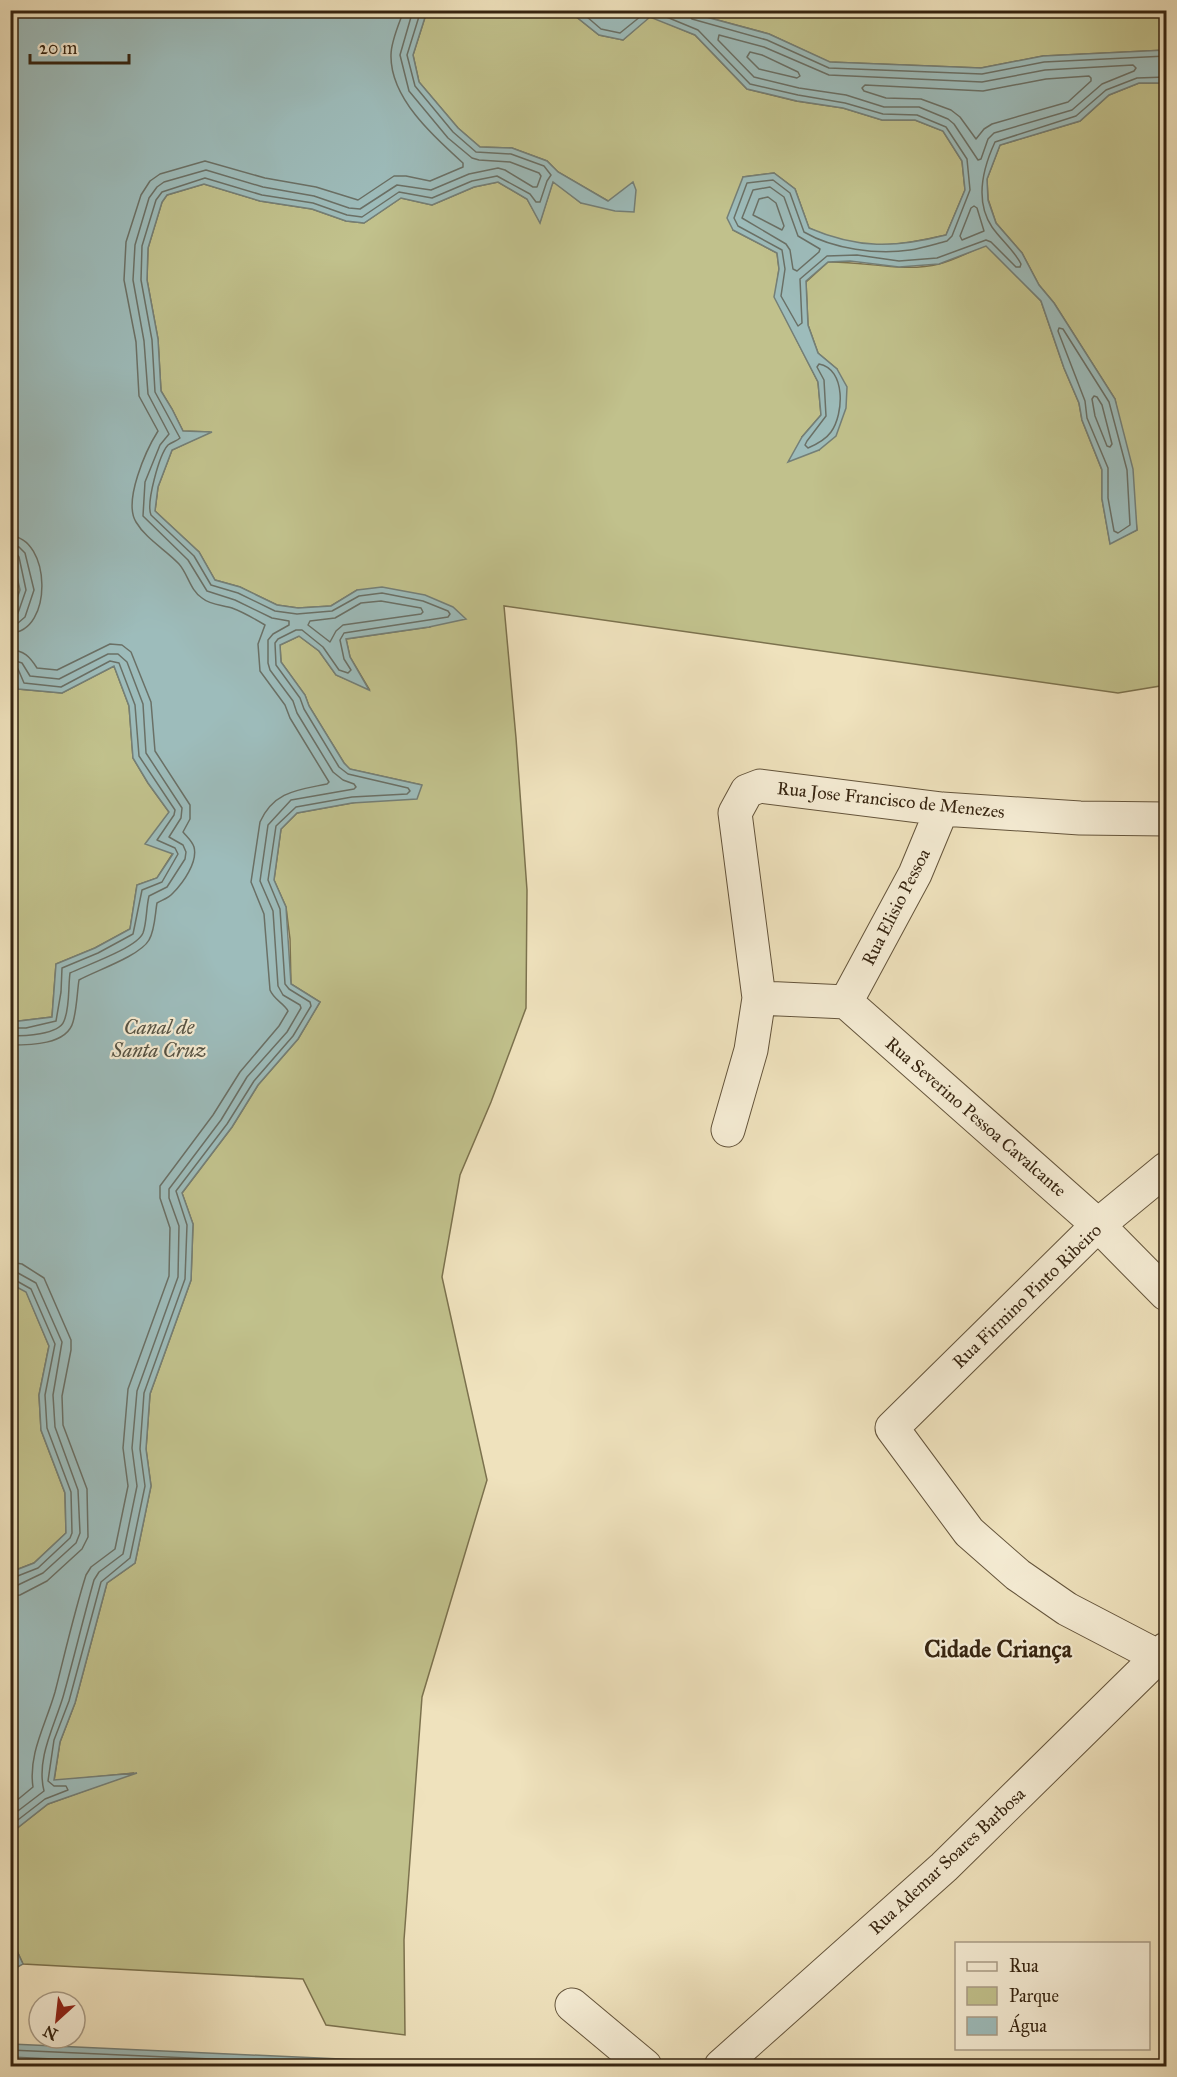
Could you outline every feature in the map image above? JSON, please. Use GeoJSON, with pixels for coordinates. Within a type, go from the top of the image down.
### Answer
{"type":"FeatureCollection","features":[{"type":"Feature","properties":{"kind":"street","name":"Rua Jose Francisco de Menezes"},"geometry":{"type":"LineString","coordinates":[[728,1130],[751,1050],[759,998],[735,824],[735,813],[747,791],[760,786],[942,809],[1080,818],[1167,819]]}},
{"type":"Feature","properties":{"kind":"street","name":"Rua Elisio Pessoa"},"geometry":{"type":"LineString","coordinates":[[846,1002],[915,874],[942,809]]}},
{"type":"Feature","properties":{"kind":"street"},"geometry":{"type":"LineString","coordinates":[[759,998],[846,1002]]}},
{"type":"Feature","properties":{"kind":"street","name":"Rua Severino Pessoa Cavalcante"},"geometry":{"type":"LineString","coordinates":[[846,1002],[1098,1225],[1167,1294]]}},
{"type":"Feature","properties":{"kind":"street","name":"Rua Firmino Pinto Ribeiro"},"geometry":{"type":"LineString","coordinates":[[1163,1653],[1067,1609],[1018,1575],[969,1532],[891,1428],[1098,1225],[1167,1169]]}},
{"type":"Feature","properties":{"kind":"street","name":"Rua Ademar Soares Barbosa"},"geometry":{"type":"LineString","coordinates":[[722,2067],[944,1866],[1163,1653]]}},
{"type":"Feature","properties":{"kind":"street"},"geometry":{"type":"LineString","coordinates":[[572,2005],[645,2067]]}},
{"type":"Feature","properties":{"kind":"green space"},"geometry":{"type":"Polygon","coordinates":[[[427,11],[569,11],[599,35],[623,40],[650,16],[695,35],[747,89],[796,101],[843,108],[882,120],[915,120],[943,131],[962,161],[965,190],[946,235],[905,243],[877,245],[849,243],[835,239],[809,228],[795,189],[774,173],[743,177],[733,230],[777,253],[779,269],[775,297],[818,382],[821,415],[802,437],[819,450],[837,369],[818,353],[808,325],[806,282],[828,262],[898,267],[925,266],[951,260],[986,245],[1041,301],[1064,368],[1079,403],[1082,420],[1102,470],[1102,499],[1110,543],[1137,530],[1115,399],[1054,303],[1039,285],[1022,253],[996,223],[988,199],[987,179],[1000,145],[1080,121],[1109,95],[1139,83],[1166,83],[1166,685],[1118,693],[504,606],[527,890],[526,1008],[491,1102],[460,1175],[442,1277],[487,1480],[422,1697],[404,1940],[405,2035],[326,2025],[303,1979],[23,1964],[11,1938],[11,1833],[48,1804],[134,1773],[54,1781],[60,1742],[75,1703],[107,1583],[135,1563],[151,1486],[146,1449],[150,1394],[191,1280],[193,1224],[182,1193],[232,1127],[258,1085],[298,1039],[320,1002],[291,984],[290,939],[286,907],[274,880],[281,829],[297,813],[352,803],[422,785],[349,769],[309,706],[305,695],[281,662],[280,645],[299,636],[319,651],[336,675],[369,689],[350,657],[346,639],[429,627],[357,590],[331,606],[298,608],[277,605],[240,587],[215,580],[199,552],[155,511],[158,487],[172,450],[210,432],[183,431],[161,391],[158,339],[147,280],[148,248],[162,202],[167,195],[204,184],[260,201],[312,209],[346,221],[364,223],[401,198],[432,205],[474,187],[498,182],[527,199],[540,222],[553,181],[581,203],[608,201],[558,172],[547,161],[512,148],[480,147],[458,128],[419,82],[413,55],[427,11]]]}},
{"type":"Feature","properties":{"kind":"green space"},"geometry":{"type":"Polygon","coordinates":[[[684,11],[1166,11],[1166,50],[1043,56],[981,68],[829,62],[769,34],[684,11]]]}},
{"type":"Feature","properties":{"kind":"green space"},"geometry":{"type":"Polygon","coordinates":[[[10,546],[20,590],[11,618],[10,618],[10,546]]]}},
{"type":"Feature","properties":{"kind":"green space"},"geometry":{"type":"Polygon","coordinates":[[[10,662],[18,689],[62,693],[114,666],[129,706],[133,758],[169,812],[173,853],[157,878],[137,885],[130,929],[95,948],[56,964],[52,1017],[11,1022],[10,662]]]}},
{"type":"Feature","properties":{"kind":"green space"},"geometry":{"type":"Polygon","coordinates":[[[11,1284],[26,1291],[49,1346],[39,1395],[41,1430],[65,1493],[66,1533],[34,1563],[16,1570],[11,1575],[11,1284]]]}},
{"type":"Feature","properties":{"kind":"water","name":"Canal de Santa Cruz"},"geometry":{"type":"Polygon","coordinates":[[[11,10],[427,11],[413,55],[419,82],[458,128],[480,147],[512,148],[547,161],[558,172],[608,201],[633,182],[636,190],[634,212],[615,211],[581,203],[553,182],[540,223],[527,199],[498,182],[474,187],[432,205],[401,198],[364,223],[346,221],[312,209],[260,201],[204,184],[167,195],[162,202],[148,248],[147,280],[158,339],[161,391],[183,431],[212,432],[172,450],[158,487],[155,511],[199,552],[215,580],[240,587],[277,605],[298,608],[331,606],[357,590],[382,587],[425,595],[453,607],[466,619],[429,627],[346,639],[350,657],[369,690],[336,675],[319,651],[299,636],[280,645],[281,662],[305,695],[309,706],[350,769],[422,785],[417,799],[352,803],[297,813],[281,829],[274,880],[286,907],[291,984],[320,1002],[298,1039],[258,1085],[232,1127],[182,1193],[193,1224],[191,1280],[150,1394],[146,1449],[151,1486],[135,1563],[107,1583],[75,1703],[60,1742],[54,1780],[137,1773],[48,1804],[11,1833],[11,1575],[16,1570],[34,1563],[66,1533],[65,1493],[41,1430],[39,1395],[49,1346],[26,1292],[11,1284],[11,1022],[52,1017],[56,964],[95,948],[130,929],[137,885],[157,878],[173,854],[145,844],[169,812],[133,758],[129,706],[114,666],[62,693],[18,689],[11,662],[10,618],[20,590],[10,546],[11,10]]]}},
{"type":"Feature","properties":{"kind":"water"},"geometry":{"type":"Polygon","coordinates":[[[569,11],[684,11],[769,34],[830,62],[981,68],[1043,56],[1166,50],[1166,83],[1139,83],[1109,95],[1080,121],[1000,145],[987,179],[988,200],[996,223],[1022,253],[1039,285],[1054,303],[1115,399],[1133,469],[1137,530],[1110,544],[1102,499],[1102,470],[1082,420],[1079,403],[1064,368],[1041,301],[986,246],[939,264],[899,267],[850,261],[828,262],[806,281],[808,325],[818,353],[837,369],[847,387],[846,408],[836,436],[819,450],[788,462],[802,437],[821,415],[818,382],[774,297],[779,269],[777,253],[733,230],[727,218],[743,177],[774,173],[795,189],[809,228],[844,240],[893,244],[946,235],[965,190],[962,161],[943,131],[915,120],[882,120],[843,108],[797,101],[747,89],[695,35],[650,17],[623,40],[599,35],[569,11]]]}},
{"type":"Feature","properties":{"kind":"water"},"geometry":{"type":"Polygon","coordinates":[[[11,1938],[23,1964],[11,1971],[11,1938]]]}},
{"type":"Feature","properties":{"kind":"water"},"geometry":{"type":"Polygon","coordinates":[[[11,2044],[27,2045],[27,2050],[87,2050],[87,2047],[405,2062],[405,2066],[11,2066],[11,2044]]]}},
{"type":"Feature","properties":{"kind":"district","name":"Cidade Criança"},"geometry":{"type":"Point","coordinates":[998,1649]}}]}
